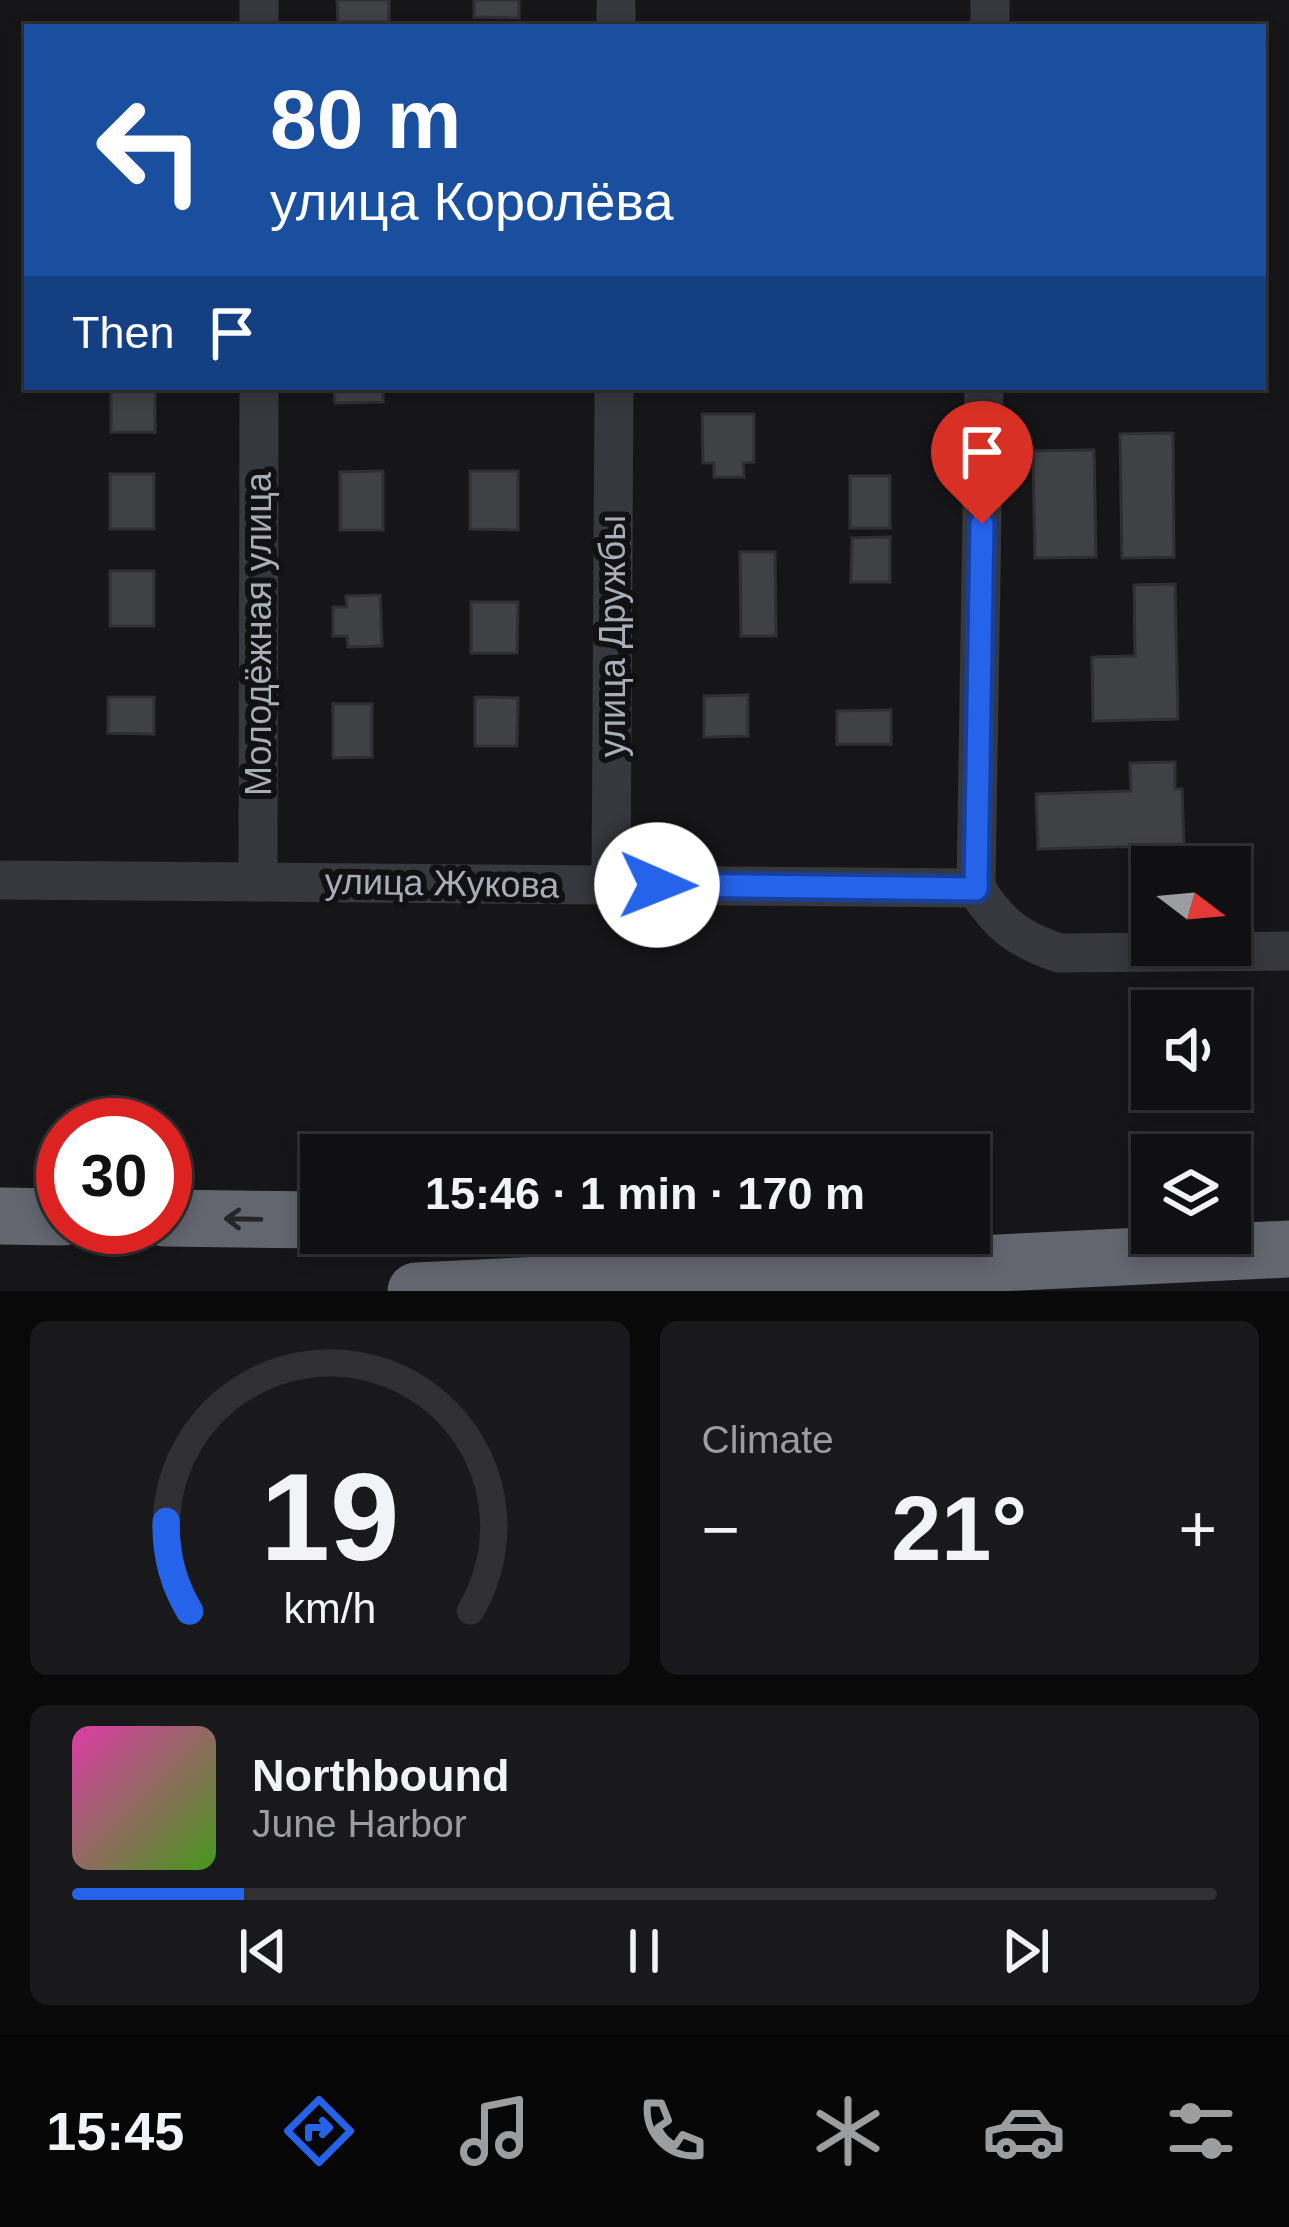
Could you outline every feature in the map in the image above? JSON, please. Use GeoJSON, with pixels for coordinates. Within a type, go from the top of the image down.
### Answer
{"type":"FeatureCollection","features":[{"type":"Feature","properties":{"kind":"highway"},"geometry":{"type":"LineString","coordinates":[[0,1216],[36,1217]]}},
{"type":"Feature","properties":{"kind":"highway"},"geometry":{"type":"LineString","coordinates":[[192,1219],[300,1220]]}},
{"type":"Feature","properties":{"kind":"highway"},"geometry":{"type":"LineString","coordinates":[[990,1228],[1131,1230]]}},
{"type":"Feature","properties":{"kind":"highway"},"geometry":{"type":"LineString","coordinates":[[1251,1232],[1289,1232]]}},
{"type":"Feature","properties":{"kind":"highway"},"geometry":{"type":"LineString","coordinates":[[416,1291],[1289,1249]]}},
{"type":"Feature","properties":{"kind":"street","name":"Молодёжная улица"},"geometry":{"type":"LineString","coordinates":[[258,881],[259,390]]}},
{"type":"Feature","properties":{"kind":"street","name":"улица Дружбы"},"geometry":{"type":"LineString","coordinates":[[611,885],[614,390]]}},
{"type":"Feature","properties":{"kind":"street"},"geometry":{"type":"LineString","coordinates":[[984,390],[976,889],[998,923],[1023,941],[1059,952],[1289,951]]}},
{"type":"Feature","properties":{"kind":"street","name":"улица Жукова"},"geometry":{"type":"LineString","coordinates":[[0,880],[976,889]]}},
{"type":"Feature","properties":{"kind":"building"},"geometry":{"type":"Polygon","coordinates":[[[337,0],[389,0],[389,22],[338,22],[337,0]]]}},
{"type":"Feature","properties":{"kind":"building"},"geometry":{"type":"Polygon","coordinates":[[[474,0],[519,0],[519,18],[474,17],[474,0]]]}},
{"type":"Feature","properties":{"kind":"building"},"geometry":{"type":"Polygon","coordinates":[[[111,390],[155,390],[155,432],[111,432],[111,390]]]}},
{"type":"Feature","properties":{"kind":"building"},"geometry":{"type":"Polygon","coordinates":[[[334,390],[383,390],[383,402],[335,403],[334,390]]]}},
{"type":"Feature","properties":{"kind":"building"},"geometry":{"type":"Polygon","coordinates":[[[702,414],[754,414],[754,462],[743,463],[744,477],[714,477],[714,463],[703,463],[702,414]]]}},
{"type":"Feature","properties":{"kind":"building"},"geometry":{"type":"Polygon","coordinates":[[[1173,433],[1174,557],[1122,558],[1120,434],[1173,433]]]}},
{"type":"Feature","properties":{"kind":"building"},"geometry":{"type":"Polygon","coordinates":[[[1094,450],[1096,557],[1035,558],[1033,451],[1094,450]]]}},
{"type":"Feature","properties":{"kind":"building"},"geometry":{"type":"Polygon","coordinates":[[[383,471],[383,530],[340,530],[340,472],[383,471]]]}},
{"type":"Feature","properties":{"kind":"building"},"geometry":{"type":"Polygon","coordinates":[[[470,471],[518,471],[518,530],[470,529],[470,471]]]}},
{"type":"Feature","properties":{"kind":"building"},"geometry":{"type":"Polygon","coordinates":[[[110,474],[154,474],[154,529],[110,529],[110,474]]]}},
{"type":"Feature","properties":{"kind":"building"},"geometry":{"type":"Polygon","coordinates":[[[850,476],[890,476],[890,528],[850,528],[850,476]]]}},
{"type":"Feature","properties":{"kind":"building"},"geometry":{"type":"Polygon","coordinates":[[[890,537],[890,582],[851,582],[852,538],[890,537]]]}},
{"type":"Feature","properties":{"kind":"building"},"geometry":{"type":"Polygon","coordinates":[[[740,552],[775,552],[776,636],[741,636],[740,552]]]}},
{"type":"Feature","properties":{"kind":"building"},"geometry":{"type":"Polygon","coordinates":[[[110,571],[154,571],[154,626],[110,626],[110,571]]]}},
{"type":"Feature","properties":{"kind":"building"},"geometry":{"type":"Polygon","coordinates":[[[1175,584],[1178,719],[1093,721],[1092,657],[1135,656],[1134,585],[1175,584]]]}},
{"type":"Feature","properties":{"kind":"building"},"geometry":{"type":"Polygon","coordinates":[[[380,595],[382,646],[348,647],[347,636],[333,636],[333,607],[347,607],[346,596],[380,595]]]}},
{"type":"Feature","properties":{"kind":"building"},"geometry":{"type":"Polygon","coordinates":[[[471,602],[518,602],[517,653],[471,653],[471,602]]]}},
{"type":"Feature","properties":{"kind":"building"},"geometry":{"type":"Polygon","coordinates":[[[748,695],[748,736],[704,737],[704,696],[748,695]]]}},
{"type":"Feature","properties":{"kind":"building"},"geometry":{"type":"Polygon","coordinates":[[[108,697],[154,697],[154,734],[108,733],[108,697]]]}},
{"type":"Feature","properties":{"kind":"building"},"geometry":{"type":"Polygon","coordinates":[[[475,697],[518,698],[517,746],[475,746],[475,697]]]}},
{"type":"Feature","properties":{"kind":"building"},"geometry":{"type":"Polygon","coordinates":[[[333,704],[372,704],[372,757],[333,758],[333,704]]]}},
{"type":"Feature","properties":{"kind":"building"},"geometry":{"type":"Polygon","coordinates":[[[891,710],[891,744],[837,744],[837,711],[891,710]]]}},
{"type":"Feature","properties":{"kind":"building"},"geometry":{"type":"Polygon","coordinates":[[[1175,762],[1175,789],[1182,789],[1184,845],[1038,849],[1036,794],[1131,791],[1130,763],[1175,762]]]}},
{"type":"Feature","properties":{"kind":"route"},"geometry":{"type":"LineString","coordinates":[[657,885],[976,889],[982,524]]}}]}
